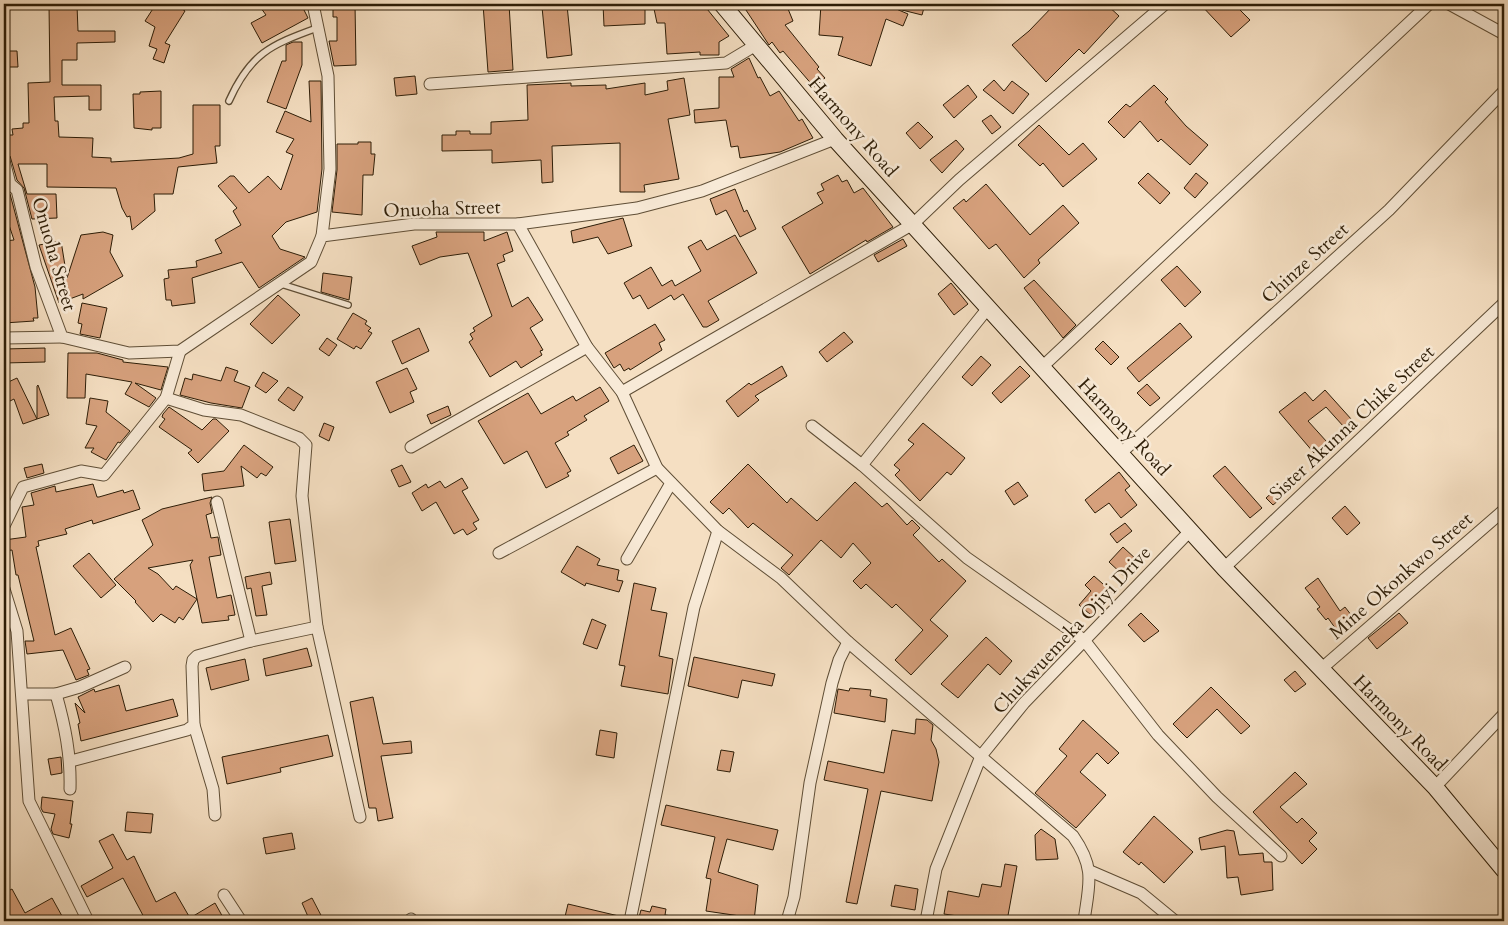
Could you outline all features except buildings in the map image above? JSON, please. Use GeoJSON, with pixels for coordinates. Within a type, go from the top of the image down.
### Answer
{"type":"FeatureCollection","features":[{"type":"Feature","properties":{"kind":"main road","name":"Harmony Road"},"geometry":{"type":"LineString","coordinates":[[722,4],[835,140],[1224,568],[1434,787],[1504,870]]}},
{"type":"Feature","properties":{"kind":"street"},"geometry":{"type":"LineString","coordinates":[[4,526],[23,487],[81,471],[104,475],[166,398],[180,351],[311,262],[322,236],[330,169],[328,76],[313,4]]}},
{"type":"Feature","properties":{"kind":"street"},"geometry":{"type":"LineString","coordinates":[[622,392],[913,224],[959,180],[1165,4]]}},
{"type":"Feature","properties":{"kind":"street"},"geometry":{"type":"LineString","coordinates":[[1041,368],[1429,4]]}},
{"type":"Feature","properties":{"kind":"street"},"geometry":{"type":"LineString","coordinates":[[1449,4],[1504,34]]}},
{"type":"Feature","properties":{"kind":"street"},"geometry":{"type":"LineString","coordinates":[[430,84],[726,63],[756,45]]}},
{"type":"Feature","properties":{"kind":"street","name":"Chinze Street"},"geometry":{"type":"LineString","coordinates":[[1121,453],[1389,210],[1504,91]]}},
{"type":"Feature","properties":{"kind":"street","name":"Onuoha Street"},"geometry":{"type":"LineString","coordinates":[[322,236],[414,224],[518,224],[637,208],[702,191],[835,140]]}},
{"type":"Feature","properties":{"kind":"street","name":"Onuoha Street"},"geometry":{"type":"LineString","coordinates":[[4,161],[10,184],[18,190],[36,267],[62,336],[130,353],[180,351]]}},
{"type":"Feature","properties":{"kind":"street"},"geometry":{"type":"LineString","coordinates":[[518,224],[587,347],[622,392],[657,468],[718,531],[781,578],[848,642],[1074,836],[1083,850],[1090,871],[1084,921]]}},
{"type":"Feature","properties":{"kind":"street","name":"Sister Akunna Chike Street"},"geometry":{"type":"LineString","coordinates":[[1224,568],[1504,303]]}},
{"type":"Feature","properties":{"kind":"street"},"geometry":{"type":"LineString","coordinates":[[862,465],[988,308]]}},
{"type":"Feature","properties":{"kind":"street"},"geometry":{"type":"LineString","coordinates":[[4,338],[62,336]]}},
{"type":"Feature","properties":{"kind":"street"},"geometry":{"type":"LineString","coordinates":[[411,446],[587,347]]}},
{"type":"Feature","properties":{"kind":"street"},"geometry":{"type":"LineString","coordinates":[[166,398],[204,410],[241,415],[299,438],[306,444],[302,496],[317,627],[360,816]]}},
{"type":"Feature","properties":{"kind":"street"},"geometry":{"type":"LineString","coordinates":[[812,426],[862,465],[967,558],[1084,640],[1158,734],[1216,797],[1281,856]]}},
{"type":"Feature","properties":{"kind":"street"},"geometry":{"type":"LineString","coordinates":[[499,553],[657,468]]}},
{"type":"Feature","properties":{"kind":"street"},"geometry":{"type":"LineString","coordinates":[[627,559],[671,483]]}},
{"type":"Feature","properties":{"kind":"street"},"geometry":{"type":"LineString","coordinates":[[217,502],[251,641]]}},
{"type":"Feature","properties":{"kind":"street","name":"Mine Okonkwo Street"},"geometry":{"type":"LineString","coordinates":[[1321,669],[1504,510]]}},
{"type":"Feature","properties":{"kind":"street","name":"Chukwuemeka Ojiyi Drive"},"geometry":{"type":"LineString","coordinates":[[926,921],[936,869],[982,756],[1024,703],[1191,530]]}},
{"type":"Feature","properties":{"kind":"street"},"geometry":{"type":"LineString","coordinates":[[630,921],[694,607],[718,531]]}},
{"type":"Feature","properties":{"kind":"street"},"geometry":{"type":"LineString","coordinates":[[4,589],[17,630],[29,801],[88,921]]}},
{"type":"Feature","properties":{"kind":"street"},"geometry":{"type":"LineString","coordinates":[[215,815],[213,789],[194,724],[193,660],[197,656],[251,641],[317,627]]}},
{"type":"Feature","properties":{"kind":"street"},"geometry":{"type":"LineString","coordinates":[[787,921],[794,897],[810,783],[832,683],[839,660],[848,642]]}},
{"type":"Feature","properties":{"kind":"street"},"geometry":{"type":"LineString","coordinates":[[22,694],[56,694],[80,687],[126,667]]}},
{"type":"Feature","properties":{"kind":"street"},"geometry":{"type":"LineString","coordinates":[[56,694],[67,732],[71,761],[70,789]]}},
{"type":"Feature","properties":{"kind":"street"},"geometry":{"type":"LineString","coordinates":[[1434,787],[1504,714]]}},
{"type":"Feature","properties":{"kind":"street"},"geometry":{"type":"LineString","coordinates":[[71,761],[187,730],[194,724]]}},
{"type":"Feature","properties":{"kind":"street"},"geometry":{"type":"LineString","coordinates":[[1090,871],[1141,893],[1175,921]]}},
{"type":"Feature","properties":{"kind":"street"},"geometry":{"type":"LineString","coordinates":[[224,895],[240,921]]}},
{"type":"Feature","properties":{"kind":"lane"},"geometry":{"type":"LineString","coordinates":[[229,101],[240,77],[262,52],[287,39],[317,28]]}},
{"type":"Feature","properties":{"kind":"lane"},"geometry":{"type":"LineString","coordinates":[[281,284],[348,305]]}}]}
